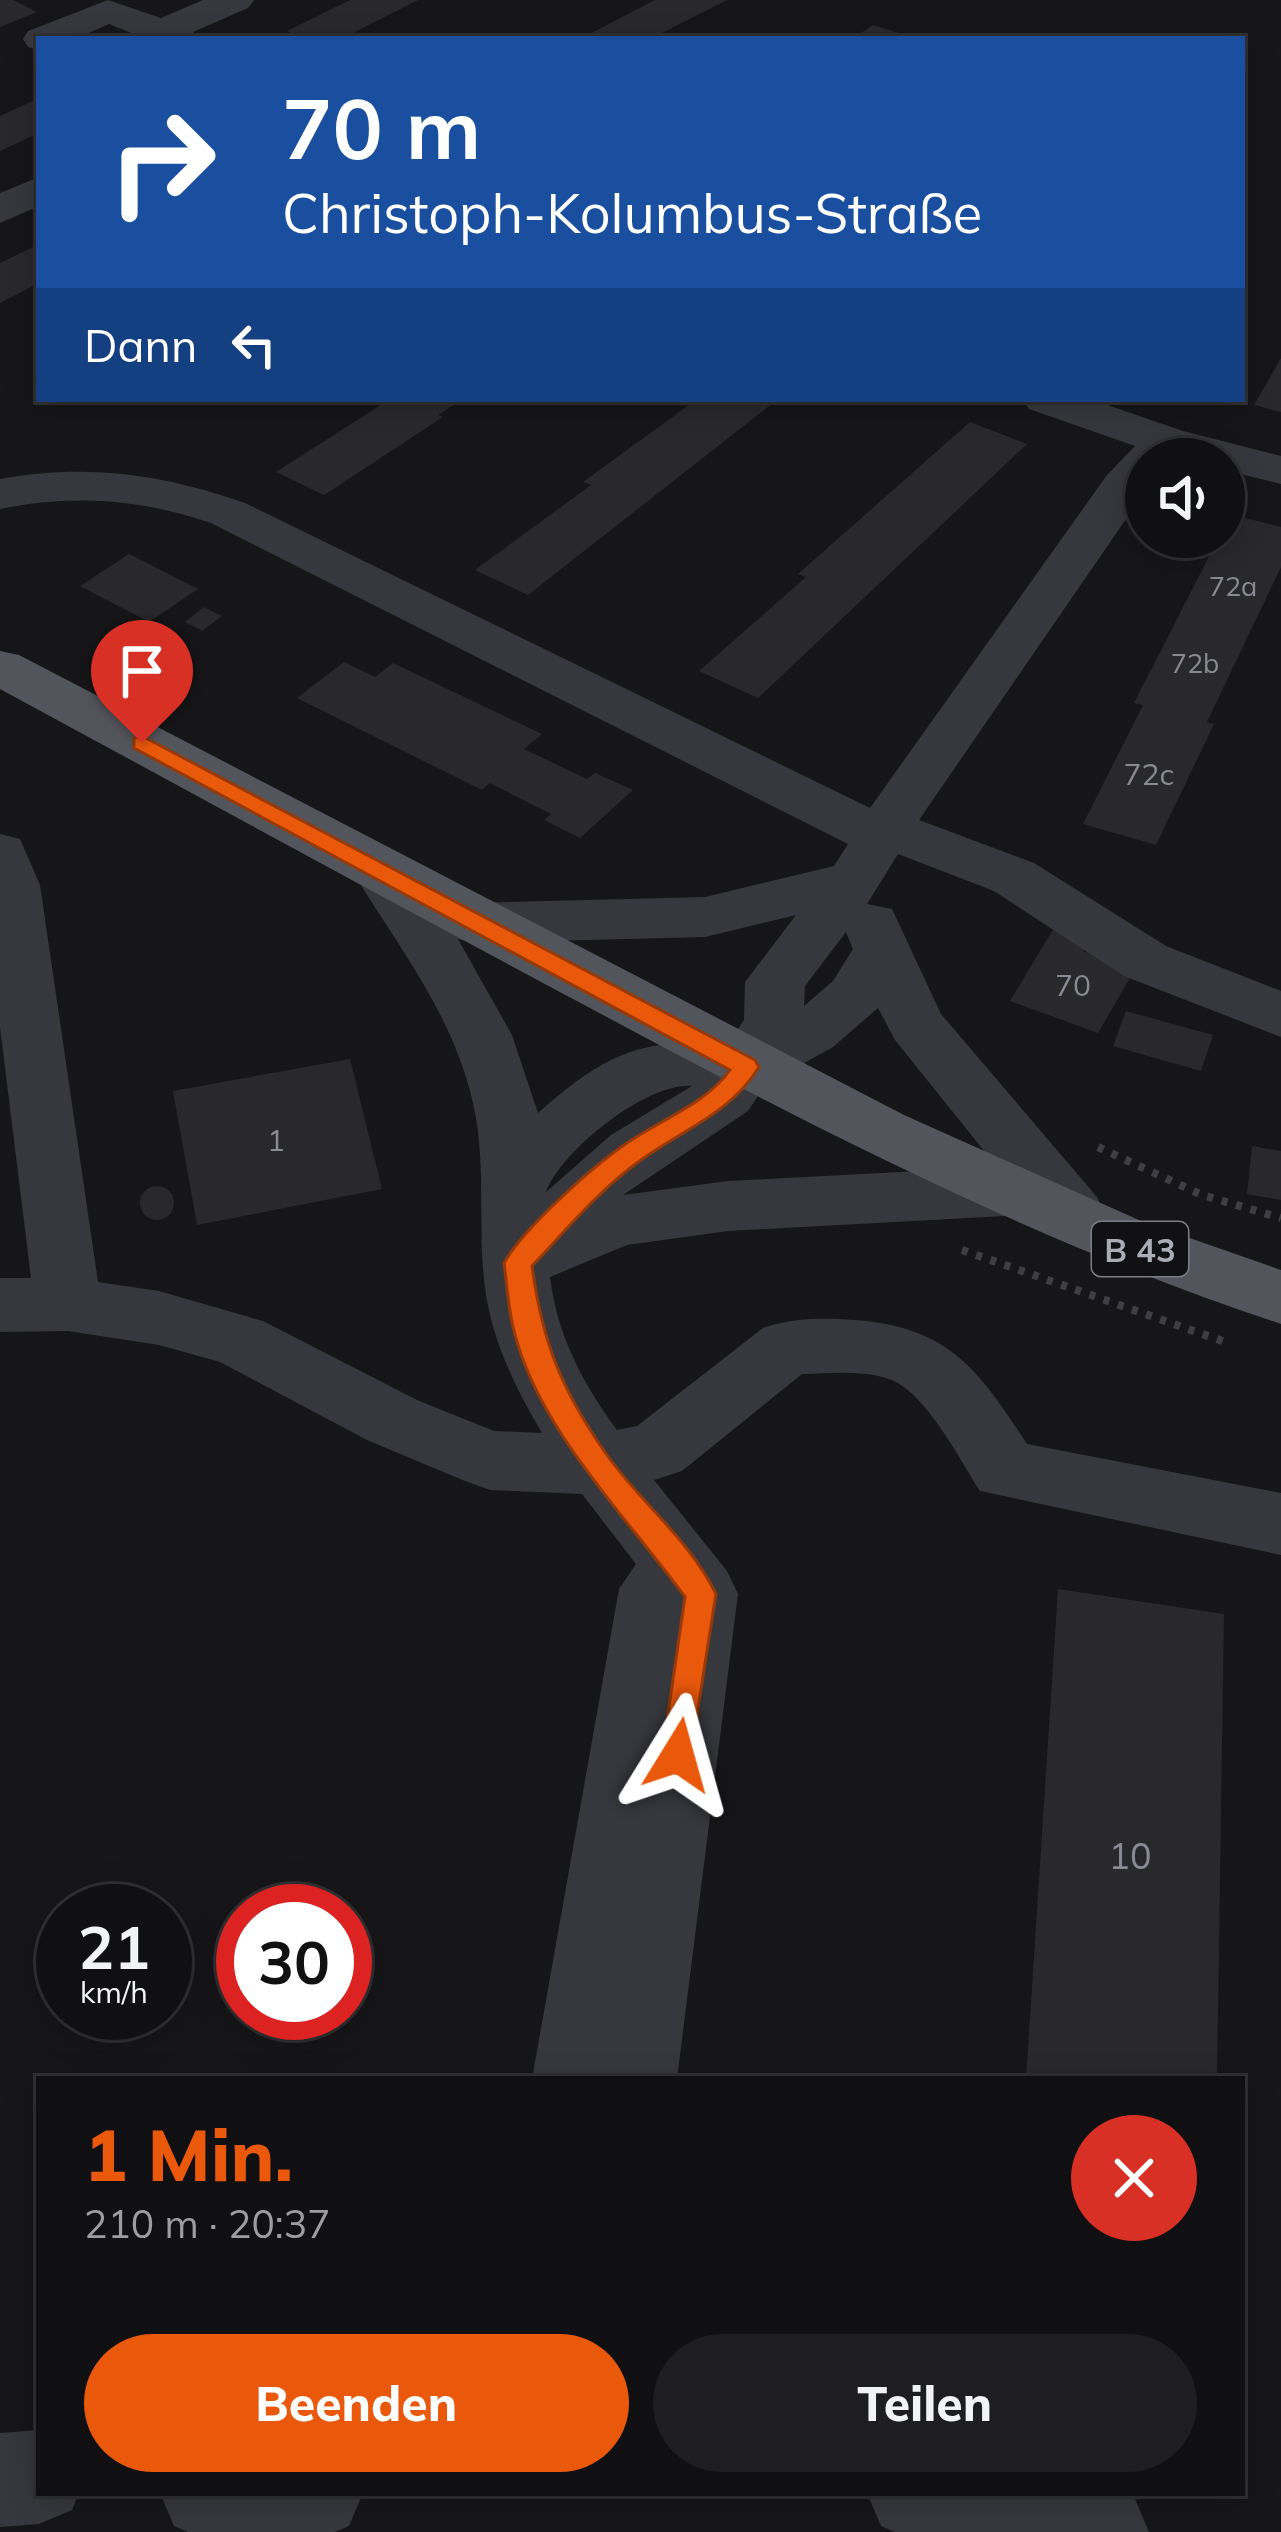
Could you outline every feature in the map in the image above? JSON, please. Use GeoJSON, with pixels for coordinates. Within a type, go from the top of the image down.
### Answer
{"type":"FeatureCollection","features":[{"type":"Feature","properties":{"kind":"main road","name":"B 43"},"geometry":{"type":"LineString","coordinates":[[0,667],[474,923],[760,1044],[1004,1191],[1178,1265],[1281,1297]]}},
{"type":"Feature","properties":{"kind":"street"},"geometry":{"type":"LineString","coordinates":[[50,36],[109,11],[170,36],[235,0]]}},
{"type":"Feature","properties":{"kind":"street"},"geometry":{"type":"LineString","coordinates":[[0,57],[36,42]]}},
{"type":"Feature","properties":{"kind":"street"},"geometry":{"type":"LineString","coordinates":[[0,209],[36,191]]}},
{"type":"Feature","properties":{"kind":"street"},"geometry":{"type":"LineString","coordinates":[[1051,402],[1125,439]]}},
{"type":"Feature","properties":{"kind":"street"},"geometry":{"type":"LineString","coordinates":[[1245,465],[1281,470]]}},
{"type":"Feature","properties":{"kind":"street"},"geometry":{"type":"LineString","coordinates":[[0,494],[65,484],[122,483],[171,491],[228,513],[875,850],[1014,877],[1145,962],[1281,1015]]}},
{"type":"Feature","properties":{"kind":"street"},"geometry":{"type":"LineString","coordinates":[[518,1263],[596,1181],[633,1152],[726,1095],[760,1044],[775,982],[875,850],[918,777],[1125,484]]}},
{"type":"Feature","properties":{"kind":"street"},"geometry":{"type":"LineString","coordinates":[[474,923],[705,917],[875,850]]}},
{"type":"Feature","properties":{"kind":"street"},"geometry":{"type":"LineString","coordinates":[[875,850],[881,949],[916,1025],[1084,1226]]}},
{"type":"Feature","properties":{"kind":"street"},"geometry":{"type":"LineString","coordinates":[[0,853],[11,885],[68,1304]]}},
{"type":"Feature","properties":{"kind":"street"},"geometry":{"type":"LineString","coordinates":[[383,874],[469,1009],[501,1078],[527,1329],[549,1382],[622,1492],[700,1594],[635,2076]]}},
{"type":"Feature","properties":{"kind":"street"},"geometry":{"type":"LineString","coordinates":[[513,1185],[535,1150],[633,1079],[669,1064],[804,1037],[848,1006],[874,970],[881,949]]}},
{"type":"Feature","properties":{"kind":"street"},"geometry":{"type":"LineString","coordinates":[[518,1263],[618,1222],[640,1218],[770,1201],[1004,1191]]}},
{"type":"Feature","properties":{"kind":"street"},"geometry":{"type":"LineString","coordinates":[[0,1305],[68,1304],[159,1318],[239,1340],[392,1420],[490,1460],[622,1492]]}},
{"type":"Feature","properties":{"kind":"street"},"geometry":{"type":"LineString","coordinates":[[622,1492],[657,1450],[787,1347],[812,1344],[909,1356],[959,1400],[1006,1470],[1281,1523]]}},
{"type":"Feature","properties":{"kind":"street"},"geometry":{"type":"LineString","coordinates":[[575,2076],[657,1595],[622,1492]]}},
{"type":"Feature","properties":{"kind":"street"},"geometry":{"type":"LineString","coordinates":[[0,2480],[36,2477]]}},
{"type":"Feature","properties":{"kind":"street"},"geometry":{"type":"LineString","coordinates":[[931,2496],[1102,2532]]}},
{"type":"Feature","properties":{"kind":"path"},"geometry":{"type":"LineString","coordinates":[[1087,1142],[1202,1195],[1281,1218]]}},
{"type":"Feature","properties":{"kind":"path"},"geometry":{"type":"LineString","coordinates":[[952,1247],[1241,1347]]}},
{"type":"Feature","properties":{"kind":"building"},"geometry":{"type":"Polygon","coordinates":[[[0,0],[13,0],[37,12],[0,27],[0,0]]]}},
{"type":"Feature","properties":{"kind":"building"},"geometry":{"type":"Polygon","coordinates":[[[350,0],[418,0],[347,36],[299,36],[287,31],[350,0]]]}},
{"type":"Feature","properties":{"kind":"building"},"geometry":{"type":"Polygon","coordinates":[[[655,0],[727,0],[656,36],[586,36],[655,0]]]}},
{"type":"Feature","properties":{"kind":"building"},"geometry":{"type":"Polygon","coordinates":[[[873,25],[909,36],[856,36],[873,25]]]}},
{"type":"Feature","properties":{"kind":"building"},"geometry":{"type":"Polygon","coordinates":[[[36,99],[36,134],[0,151],[0,116],[36,99]]]}},
{"type":"Feature","properties":{"kind":"building"},"geometry":{"type":"Polygon","coordinates":[[[36,245],[36,285],[0,303],[0,263],[36,245]]]}},
{"type":"Feature","properties":{"kind":"building"},"geometry":{"type":"Polygon","coordinates":[[[1281,358],[1281,412],[1254,405],[1281,358]]]}},
{"type":"Feature","properties":{"kind":"building"},"geometry":{"type":"Polygon","coordinates":[[[385,402],[458,402],[438,415],[443,417],[324,495],[276,472],[385,402]]]}},
{"type":"Feature","properties":{"kind":"building"},"geometry":{"type":"Polygon","coordinates":[[[693,402],[774,402],[528,595],[475,570],[591,485],[583,482],[693,402]]]}},
{"type":"Feature","properties":{"kind":"building"},"geometry":{"type":"Polygon","coordinates":[[[970,422],[1027,444],[758,698],[699,671],[806,577],[798,574],[970,422]]]}},
{"type":"Feature","properties":{"kind":"building"},"geometry":{"type":"Polygon","coordinates":[[[1245,518],[1281,527],[1281,567],[1207,722],[1214,724],[1156,845],[1083,824],[1143,705],[1134,703],[1208,558],[1245,558],[1245,518]]]}},
{"type":"Feature","properties":{"kind":"building"},"geometry":{"type":"Polygon","coordinates":[[[129,554],[198,589],[149,622],[80,586],[129,554]]]}},
{"type":"Feature","properties":{"kind":"building"},"geometry":{"type":"Polygon","coordinates":[[[204,607],[222,616],[202,631],[185,622],[204,607]]]}},
{"type":"Feature","properties":{"kind":"building"},"geometry":{"type":"Polygon","coordinates":[[[344,662],[375,677],[393,663],[542,734],[524,749],[587,779],[595,773],[633,790],[580,838],[544,820],[551,814],[490,783],[482,790],[297,698],[344,662]]]}},
{"type":"Feature","properties":{"kind":"building"},"geometry":{"type":"Polygon","coordinates":[[[1054,928],[1089,940],[1083,951],[1135,969],[1098,1033],[1010,1001],[1054,928]]]}},
{"type":"Feature","properties":{"kind":"building"},"geometry":{"type":"Polygon","coordinates":[[[1126,1011],[1213,1035],[1201,1071],[1113,1046],[1126,1011]]]}},
{"type":"Feature","properties":{"kind":"building"},"geometry":{"type":"Polygon","coordinates":[[[350,1059],[382,1189],[197,1225],[173,1091],[350,1059]]]}},
{"type":"Feature","properties":{"kind":"building"},"geometry":{"type":"Polygon","coordinates":[[[1252,1146],[1281,1151],[1281,1200],[1247,1194],[1252,1146]]]}},
{"type":"Feature","properties":{"kind":"building"},"geometry":{"type":"Polygon","coordinates":[[[157,1186],[169,1191],[174,1203],[169,1215],[157,1220],[145,1215],[140,1203],[145,1191],[157,1186]]]}},
{"type":"Feature","properties":{"kind":"building"},"geometry":{"type":"Polygon","coordinates":[[[1058,1589],[1224,1614],[1217,2076],[1026,2076],[1058,1589]]]}},
{"type":"Feature","properties":{"kind":"route"},"geometry":{"type":"LineString","coordinates":[[142,743],[746,1067],[726,1095],[633,1152],[596,1181],[518,1263],[527,1329],[549,1382],[597,1465],[646,1520],[700,1594],[678,1755]]}}]}
